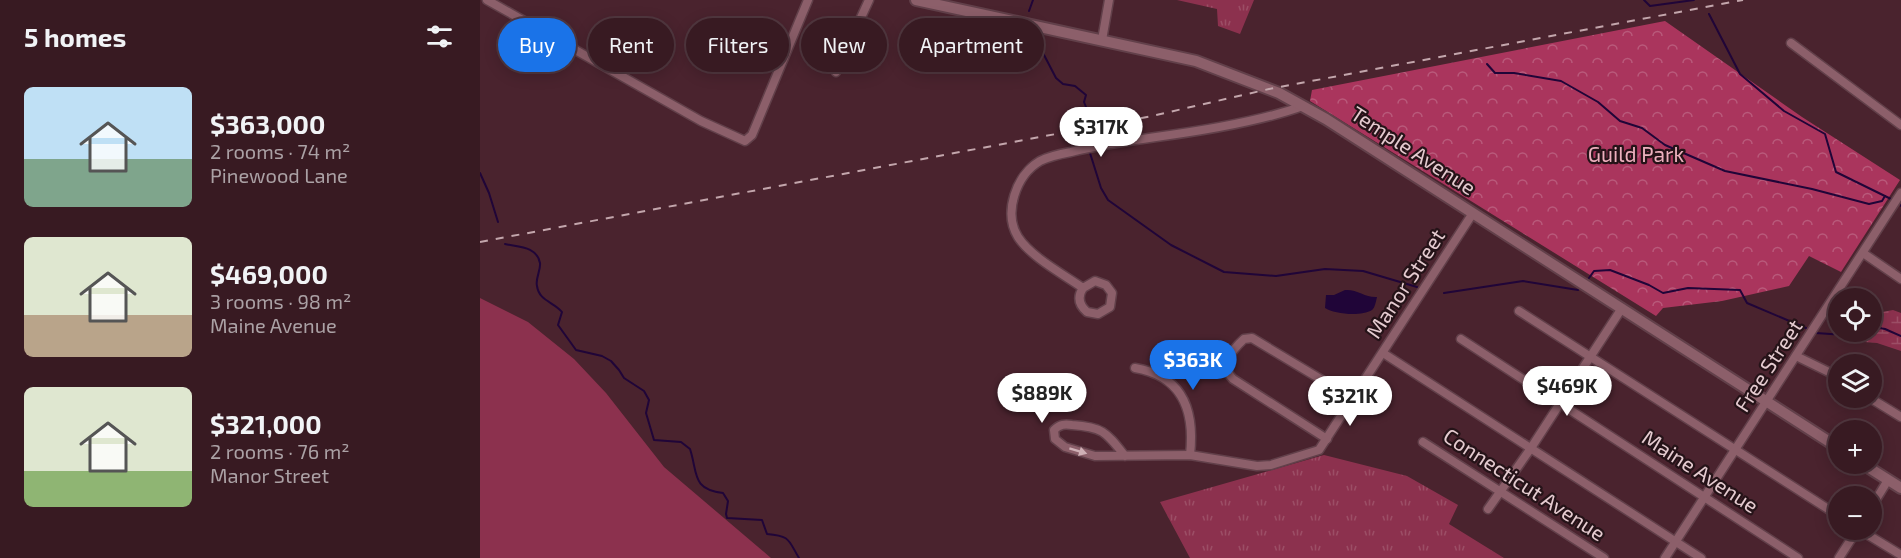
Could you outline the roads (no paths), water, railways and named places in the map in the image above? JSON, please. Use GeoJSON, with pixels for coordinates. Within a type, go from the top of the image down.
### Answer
{"type":"FeatureCollection","features":[{"type":"Feature","properties":{"kind":"street"},"geometry":{"type":"LineString","coordinates":[[487,0],[701,121],[747,141],[752,135],[808,0]]}},
{"type":"Feature","properties":{"kind":"street"},"geometry":{"type":"LineString","coordinates":[[860,18],[868,0]]}},
{"type":"Feature","properties":{"kind":"street","name":"Temple Avenue"},"geometry":{"type":"LineString","coordinates":[[916,0],[1179,57],[1212,66],[1279,93],[1326,119],[1828,441]]}},
{"type":"Feature","properties":{"kind":"street"},"geometry":{"type":"LineString","coordinates":[[1102,40],[1109,0]]}},
{"type":"Feature","properties":{"kind":"street"},"geometry":{"type":"LineString","coordinates":[[1791,44],[1901,125]]}},
{"type":"Feature","properties":{"kind":"street"},"geometry":{"type":"LineString","coordinates":[[1083,288],[1027,246],[1016,231],[1012,214],[1016,191],[1024,176],[1034,165],[1051,156],[1103,144],[1213,127],[1303,106]]}},
{"type":"Feature","properties":{"kind":"street","name":"Free Street"},"geometry":{"type":"LineString","coordinates":[[1665,558],[1901,193]]}},
{"type":"Feature","properties":{"kind":"street","name":"Manor Street"},"geometry":{"type":"LineString","coordinates":[[1125,456],[1108,435],[1096,427],[1064,424],[1054,430],[1053,436],[1058,442],[1079,452],[1102,456],[1125,456],[1190,455],[1264,466],[1319,450],[1473,213]]}},
{"type":"Feature","properties":{"kind":"street"},"geometry":{"type":"LineString","coordinates":[[1863,253],[1901,279]]}},
{"type":"Feature","properties":{"kind":"street"},"geometry":{"type":"LineString","coordinates":[[1095,281],[1106,285],[1113,298],[1110,307],[1098,314],[1087,312],[1080,303],[1080,293],[1083,288],[1095,281]]}},
{"type":"Feature","properties":{"kind":"street"},"geometry":{"type":"LineString","coordinates":[[1488,509],[1561,403],[1622,308]]}},
{"type":"Feature","properties":{"kind":"street"},"geometry":{"type":"LineString","coordinates":[[1519,311],[1828,509]]}},
{"type":"Feature","properties":{"kind":"street"},"geometry":{"type":"LineString","coordinates":[[1327,439],[1233,379],[1226,369],[1226,362],[1244,339],[1252,338],[1352,398]]}},
{"type":"Feature","properties":{"kind":"street","name":"Maine Avenue"},"geometry":{"type":"LineString","coordinates":[[1461,339],[1798,558]]}},
{"type":"Feature","properties":{"kind":"street"},"geometry":{"type":"LineString","coordinates":[[1383,353],[1701,558]]}},
{"type":"Feature","properties":{"kind":"street"},"geometry":{"type":"LineString","coordinates":[[1796,356],[1828,372]]}},
{"type":"Feature","properties":{"kind":"street"},"geometry":{"type":"LineString","coordinates":[[1136,368],[1150,371],[1166,379],[1184,400],[1192,430],[1190,455]]}},
{"type":"Feature","properties":{"kind":"street"},"geometry":{"type":"LineString","coordinates":[[1882,405],[1901,417]]}},
{"type":"Feature","properties":{"kind":"street","name":"Connecticut Avenue"},"geometry":{"type":"LineString","coordinates":[[1423,442],[1605,558]]}},
{"type":"Feature","properties":{"kind":"street"},"geometry":{"type":"LineString","coordinates":[[1879,474],[1901,488]]}},
{"type":"Feature","properties":{"kind":"street"},"geometry":{"type":"LineString","coordinates":[[1882,490],[1888,480]]}},
{"type":"Feature","properties":{"kind":"street"},"geometry":{"type":"LineString","coordinates":[[1839,558],[1852,540]]}},
{"type":"Feature","properties":{"kind":"street"},"geometry":{"type":"LineString","coordinates":[[1876,540],[1901,555]]}},
{"type":"Feature","properties":{"kind":"waterway"},"geometry":{"type":"LineString","coordinates":[[1029,11],[1033,0]]}},
{"type":"Feature","properties":{"kind":"waterway"},"geometry":{"type":"LineString","coordinates":[[1644,0],[1650,6],[1694,0]]}},
{"type":"Feature","properties":{"kind":"waterway"},"geometry":{"type":"LineString","coordinates":[[1709,14],[1740,74],[1784,111],[1825,134],[1836,172],[1891,199]]}},
{"type":"Feature","properties":{"kind":"waterway"},"geometry":{"type":"LineString","coordinates":[[1044,55],[1056,78],[1063,84],[1075,86],[1086,95],[1084,102],[1086,107],[1082,117]]}},
{"type":"Feature","properties":{"kind":"waterway"},"geometry":{"type":"LineString","coordinates":[[1487,64],[1495,73],[1514,73],[1561,81],[1598,102],[1620,121],[1642,128],[1665,145],[1725,171],[1812,189],[1869,204],[1882,201],[1885,196]]}},
{"type":"Feature","properties":{"kind":"waterway"},"geometry":{"type":"LineString","coordinates":[[1086,136],[1087,142]]}},
{"type":"Feature","properties":{"kind":"waterway"},"geometry":{"type":"LineString","coordinates":[[1090,153],[1101,188],[1108,200],[1171,245],[1224,272],[1276,276],[1325,269],[1363,271],[1417,287]]}},
{"type":"Feature","properties":{"kind":"waterway"},"geometry":{"type":"LineString","coordinates":[[480,173],[498,222]]}},
{"type":"Feature","properties":{"kind":"waterway"},"geometry":{"type":"LineString","coordinates":[[505,244],[526,248],[535,253],[540,263],[538,291],[562,312],[558,325],[576,350],[602,356],[611,361],[624,378],[644,391],[649,400],[646,413],[654,440],[681,442],[690,449],[701,484],[705,488],[723,493],[728,501],[727,518],[762,520],[767,534],[781,536],[788,540],[799,558]]}},
{"type":"Feature","properties":{"kind":"waterway"},"geometry":{"type":"LineString","coordinates":[[1589,278],[1594,271],[1610,270],[1663,293],[1688,288],[1740,290],[1747,303],[1806,328]]}},
{"type":"Feature","properties":{"kind":"waterway"},"geometry":{"type":"LineString","coordinates":[[1444,293],[1523,281],[1578,290]]}},
{"type":"Feature","properties":{"kind":"waterway"},"geometry":{"type":"LineString","coordinates":[[1816,333],[1871,334],[1880,328],[1901,336]]}},
{"type":"Feature","properties":{"kind":"railway"},"geometry":{"type":"LineString","coordinates":[[480,242],[1152,116],[1269,89],[1743,0]]}},
{"type":"Feature","properties":{"kind":"park label","name":"Guild Park"},"geometry":{"type":"Point","coordinates":[1636,155]}}]}
